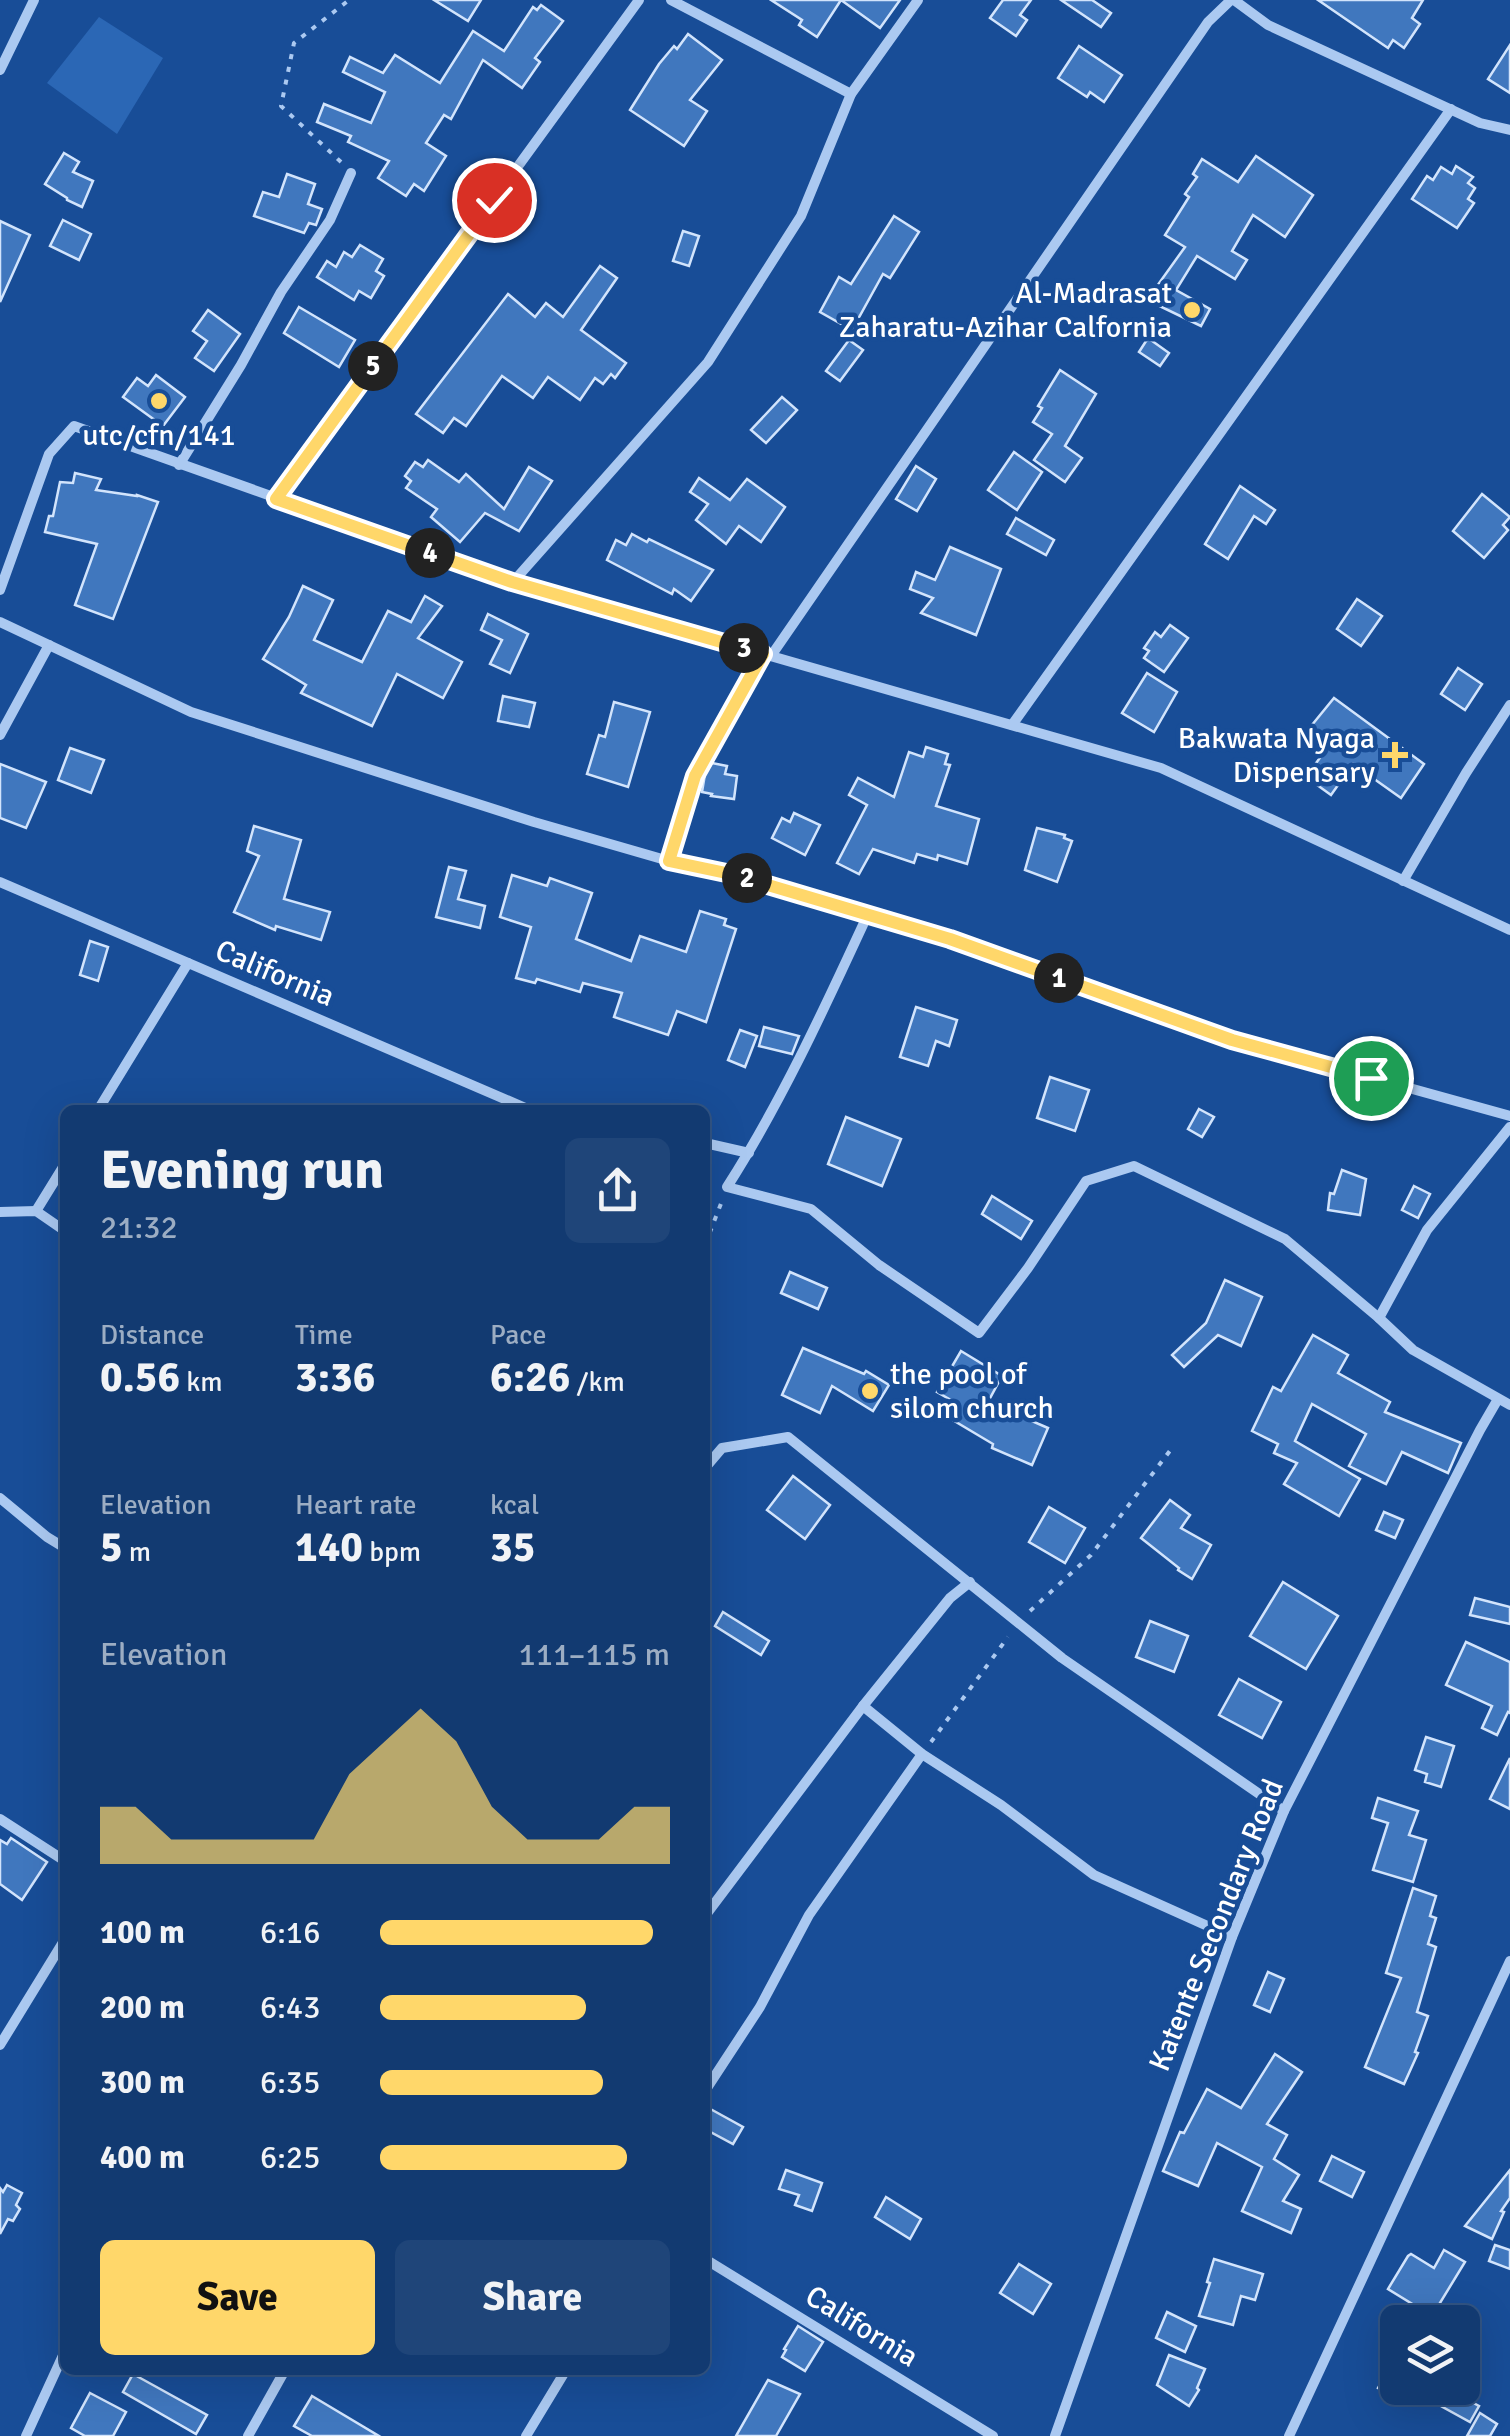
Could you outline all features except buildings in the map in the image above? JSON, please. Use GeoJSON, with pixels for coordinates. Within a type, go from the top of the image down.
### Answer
{"type":"FeatureCollection","features":[{"type":"Feature","properties":{"kind":"street"},"geometry":{"type":"LineString","coordinates":[[0,70],[34,0]]}},
{"type":"Feature","properties":{"kind":"street"},"geometry":{"type":"LineString","coordinates":[[276,499],[639,0]]}},
{"type":"Feature","properties":{"kind":"street"},"geometry":{"type":"LineString","coordinates":[[671,0],[851,94]]}},
{"type":"Feature","properties":{"kind":"street"},"geometry":{"type":"LineString","coordinates":[[512,582],[708,362],[801,216],[851,94],[918,0]]}},
{"type":"Feature","properties":{"kind":"street"},"geometry":{"type":"LineString","coordinates":[[767,655],[1208,22],[1232,0],[1268,25],[1480,123],[1510,130]]}},
{"type":"Feature","properties":{"kind":"street"},"geometry":{"type":"LineString","coordinates":[[1012,725],[1451,109]]}},
{"type":"Feature","properties":{"kind":"street"},"geometry":{"type":"LineString","coordinates":[[179,464],[330,220],[350,172]]}},
{"type":"Feature","properties":{"kind":"street"},"geometry":{"type":"LineString","coordinates":[[0,590],[49,454],[74,426],[512,582],[1160,768],[1510,930]]}},
{"type":"Feature","properties":{"kind":"street"},"geometry":{"type":"LineString","coordinates":[[0,622],[191,712],[534,822],[669,861],[731,874],[950,939],[1232,1040],[1510,1116]]}},
{"type":"Feature","properties":{"kind":"street"},"geometry":{"type":"LineString","coordinates":[[0,735],[50,646]]}},
{"type":"Feature","properties":{"kind":"street"},"geometry":{"type":"LineString","coordinates":[[1403,881],[1510,706]]}},
{"type":"Feature","properties":{"kind":"street","name":"California"},"geometry":{"type":"LineString","coordinates":[[0,882],[518,1105]]}},
{"type":"Feature","properties":{"kind":"street"},"geometry":{"type":"LineString","coordinates":[[868,914],[812,1036],[728,1187],[810,1209],[879,1265],[979,1333],[1086,1181],[1134,1166],[1285,1239],[1413,1350],[1510,1405]]}},
{"type":"Feature","properties":{"kind":"street"},"geometry":{"type":"LineString","coordinates":[[101,1105],[188,963]]}},
{"type":"Feature","properties":{"kind":"street"},"geometry":{"type":"LineString","coordinates":[[1380,1318],[1427,1230],[1510,1128]]}},
{"type":"Feature","properties":{"kind":"street"},"geometry":{"type":"LineString","coordinates":[[710,1144],[749,1153]]}},
{"type":"Feature","properties":{"kind":"street"},"geometry":{"type":"LineString","coordinates":[[36,1211],[60,1172]]}},
{"type":"Feature","properties":{"kind":"street"},"geometry":{"type":"LineString","coordinates":[[0,1212],[36,1211],[60,1227]]}},
{"type":"Feature","properties":{"kind":"street","name":"Katente Secondary Road"},"geometry":{"type":"LineString","coordinates":[[1055,2436],[1232,1937],[1284,1811],[1498,1398]]}},
{"type":"Feature","properties":{"kind":"street"},"geometry":{"type":"LineString","coordinates":[[710,1462],[722,1448],[788,1437],[1062,1658],[1284,1811]]}},
{"type":"Feature","properties":{"kind":"street"},"geometry":{"type":"LineString","coordinates":[[0,1498],[60,1545]]}},
{"type":"Feature","properties":{"kind":"street"},"geometry":{"type":"LineString","coordinates":[[710,1909],[863,1706],[950,1598],[970,1582]]}},
{"type":"Feature","properties":{"kind":"street"},"geometry":{"type":"LineString","coordinates":[[863,1706],[922,1754],[1001,1805],[1094,1875],[1232,1937]]}},
{"type":"Feature","properties":{"kind":"street"},"geometry":{"type":"LineString","coordinates":[[710,2084],[760,2007],[809,1915],[922,1754]]}},
{"type":"Feature","properties":{"kind":"street"},"geometry":{"type":"LineString","coordinates":[[0,1820],[60,1857]]}},
{"type":"Feature","properties":{"kind":"street"},"geometry":{"type":"LineString","coordinates":[[0,2045],[60,1946]]}},
{"type":"Feature","properties":{"kind":"street"},"geometry":{"type":"LineString","coordinates":[[1289,2436],[1510,1960]]}},
{"type":"Feature","properties":{"kind":"street","name":"California"},"geometry":{"type":"LineString","coordinates":[[710,2262],[993,2436]]}},
{"type":"Feature","properties":{"kind":"street"},"geometry":{"type":"LineString","coordinates":[[26,2436],[60,2361]]}},
{"type":"Feature","properties":{"kind":"street"},"geometry":{"type":"LineString","coordinates":[[248,2436],[281,2375]]}},
{"type":"Feature","properties":{"kind":"street"},"geometry":{"type":"LineString","coordinates":[[526,2436],[563,2375]]}},
{"type":"Feature","properties":{"kind":"path"},"geometry":{"type":"LineString","coordinates":[[349,0],[294,43],[281,106],[350,172]]}},
{"type":"Feature","properties":{"kind":"path"},"geometry":{"type":"LineString","coordinates":[[669,861],[695,776],[767,655]]}},
{"type":"Feature","properties":{"kind":"path"},"geometry":{"type":"LineString","coordinates":[[710,1232],[728,1187]]}},
{"type":"Feature","properties":{"kind":"path"},"geometry":{"type":"LineString","coordinates":[[922,1754],[1019,1621],[1091,1555],[1172,1448]]}},
{"type":"Feature","properties":{"kind":"shaded area"},"geometry":{"type":"Polygon","coordinates":[[[99,17],[163,58],[117,134],[47,83],[99,17]]]}},
{"type":"Feature","properties":{"kind":"place","name":"Al-Madrasat Zaharatu-Azihar Calfornia"},"geometry":{"type":"Point","coordinates":[1192,310]}},
{"type":"Feature","properties":{"kind":"place","name":"utc/cfn/141"},"geometry":{"type":"Point","coordinates":[159,401]}},
{"type":"Feature","properties":{"kind":"place","name":"Bakwata Nyaga Dispensary"},"geometry":{"type":"Point","coordinates":[1395,755]}},
{"type":"Feature","properties":{"kind":"place","name":"the pool of silom church"},"geometry":{"type":"Point","coordinates":[870,1391]}},
{"type":"Feature","properties":{"kind":"route"},"geometry":{"type":"LineString","coordinates":[[494,200],[276,499],[512,582],[763,654],[695,776],[669,861],[731,874],[950,939],[1232,1040],[1371,1078]]}}]}
